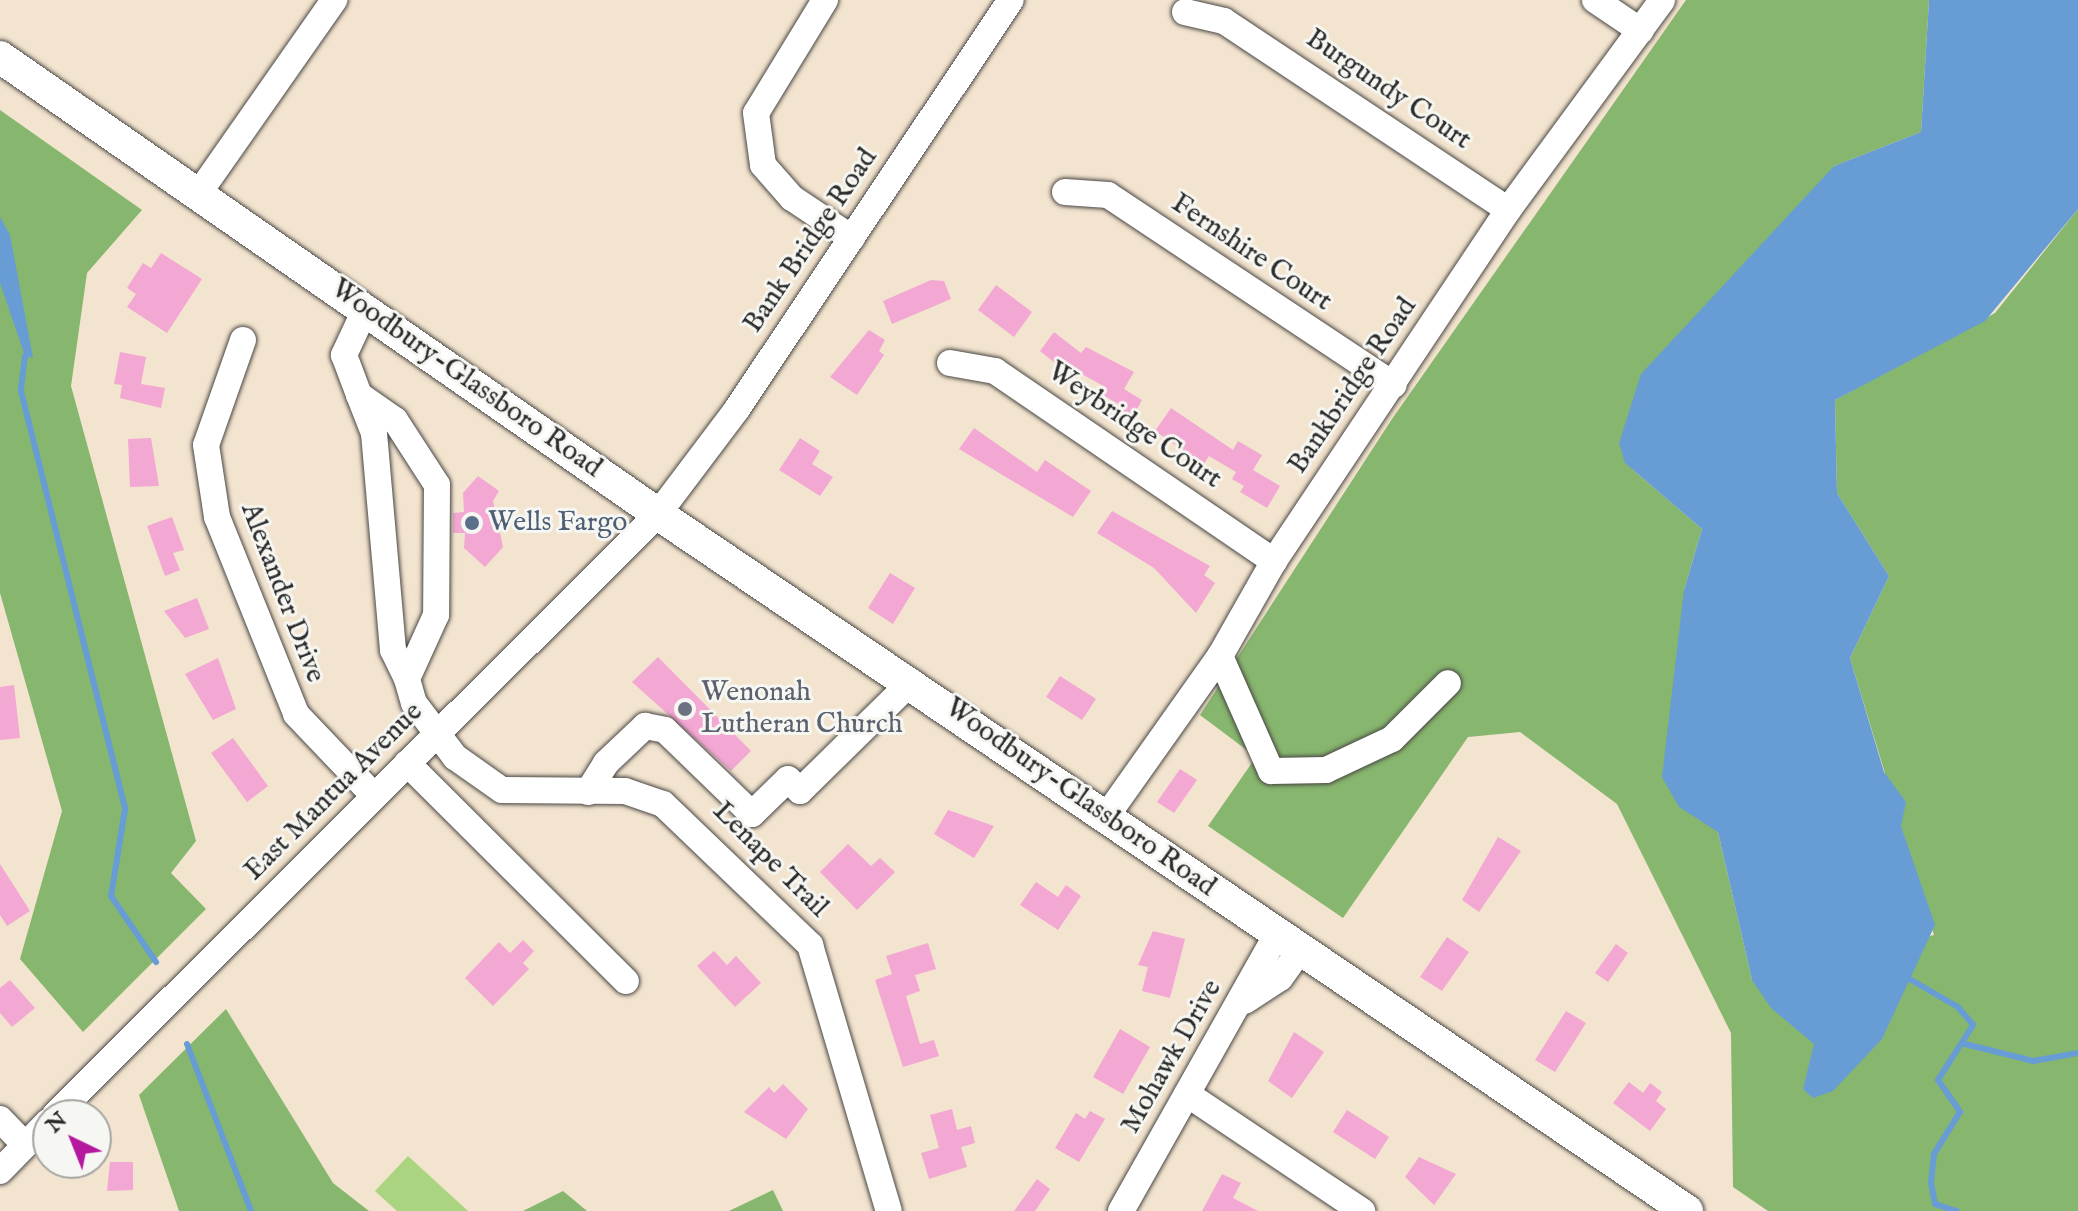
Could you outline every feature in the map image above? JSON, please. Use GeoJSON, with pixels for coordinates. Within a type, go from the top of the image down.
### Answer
{"type":"FeatureCollection","features":[{"type":"Feature","properties":{"kind":"main road","name":"Woodbury-Glassboro Road"},"geometry":{"type":"LineString","coordinates":[[0,57],[658,514],[1108,814],[1289,942],[1687,1211]]}},
{"type":"Feature","properties":{"kind":"street"},"geometry":{"type":"LineString","coordinates":[[199,193],[334,0]]}},
{"type":"Feature","properties":{"kind":"street"},"geometry":{"type":"LineString","coordinates":[[825,0],[756,113],[763,165],[792,198],[852,238]]}},
{"type":"Feature","properties":{"kind":"street","name":"Bank Bridge Road"},"geometry":{"type":"LineString","coordinates":[[658,514],[852,238],[1011,0]]}},
{"type":"Feature","properties":{"kind":"street"},"geometry":{"type":"LineString","coordinates":[[1595,0],[1641,31]]}},
{"type":"Feature","properties":{"kind":"street","name":"Bankbridge Road"},"geometry":{"type":"LineString","coordinates":[[1108,814],[1220,656],[1274,561],[1508,210],[1662,0]]}},
{"type":"Feature","properties":{"kind":"street","name":"Burgundy Court"},"geometry":{"type":"LineString","coordinates":[[1185,12],[1224,21],[1508,210]]}},
{"type":"Feature","properties":{"kind":"street","name":"Fernshire Court"},"geometry":{"type":"LineString","coordinates":[[1065,192],[1108,195],[1394,385]]}},
{"type":"Feature","properties":{"kind":"street"},"geometry":{"type":"LineString","coordinates":[[365,310],[344,355],[374,433],[393,650],[435,736]]}},
{"type":"Feature","properties":{"kind":"street","name":"Alexander Drive"},"geometry":{"type":"LineString","coordinates":[[243,340],[206,445],[217,517],[296,714],[374,796]]}},
{"type":"Feature","properties":{"kind":"street","name":"Weybridge Court"},"geometry":{"type":"LineString","coordinates":[[950,363],[995,371],[1274,561]]}},
{"type":"Feature","properties":{"kind":"street"},"geometry":{"type":"LineString","coordinates":[[359,395],[395,420],[437,485],[436,615],[407,679]]}},
{"type":"Feature","properties":{"kind":"street","name":"East Mantua Avenue"},"geometry":{"type":"LineString","coordinates":[[71,1099],[658,514]]}},
{"type":"Feature","properties":{"kind":"street"},"geometry":{"type":"LineString","coordinates":[[1220,656],[1271,771],[1326,770],[1392,739],[1448,683]]}},
{"type":"Feature","properties":{"kind":"street"},"geometry":{"type":"LineString","coordinates":[[588,792],[606,763],[645,726],[665,730],[752,814],[788,779],[800,791],[911,682]]}},
{"type":"Feature","properties":{"kind":"street","name":"Lenape Trail"},"geometry":{"type":"LineString","coordinates":[[435,736],[502,790],[625,791],[663,804],[810,945],[889,1211]]}},
{"type":"Feature","properties":{"kind":"street"},"geometry":{"type":"LineString","coordinates":[[407,763],[626,981]]}},
{"type":"Feature","properties":{"kind":"street","name":"Mohawk Drive"},"geometry":{"type":"LineString","coordinates":[[1121,1211],[1187,1094],[1245,1001],[1257,963],[1289,942]]}},
{"type":"Feature","properties":{"kind":"street"},"geometry":{"type":"LineString","coordinates":[[1187,1094],[1362,1211]]}},
{"type":"Feature","properties":{"kind":"street"},"geometry":{"type":"LineString","coordinates":[[0,1119],[25,1145]]}},
{"type":"Feature","properties":{"kind":"street"},"geometry":{"type":"LineString","coordinates":[[0,1171],[32,1138]]}},
{"type":"Feature","properties":{"kind":"green space"},"geometry":{"type":"Polygon","coordinates":[[[1686,0],[1929,0],[1921,132],[1834,166],[1632,469],[1702,529],[1684,590],[1718,832],[1752,980],[1934,935],[1850,658],[1889,576],[1837,493],[1835,400],[1995,313],[2078,209],[2078,1211],[1768,1211],[1733,1187],[1731,1033],[1617,804],[1520,732],[1468,737],[1343,918],[1208,826],[1256,757],[1200,715],[1392,419],[1686,0]]]}},
{"type":"Feature","properties":{"kind":"green space"},"geometry":{"type":"Polygon","coordinates":[[[0,110],[142,210],[87,273],[71,386],[196,841],[171,873],[206,909],[83,1032],[20,959],[62,811],[0,593],[0,110]]]}},
{"type":"Feature","properties":{"kind":"green space"},"geometry":{"type":"Polygon","coordinates":[[[226,1009],[333,1183],[369,1211],[179,1211],[139,1095],[226,1009]]]}},
{"type":"Feature","properties":{"kind":"green space"},"geometry":{"type":"Polygon","coordinates":[[[408,1156],[468,1211],[397,1211],[375,1191],[408,1156]]]}},
{"type":"Feature","properties":{"kind":"green space"},"geometry":{"type":"Polygon","coordinates":[[[773,1190],[783,1211],[729,1211],[773,1190]]]}},
{"type":"Feature","properties":{"kind":"green space"},"geometry":{"type":"Polygon","coordinates":[[[563,1191],[587,1211],[523,1211],[563,1191]]]}},
{"type":"Feature","properties":{"kind":"water"},"geometry":{"type":"Polygon","coordinates":[[[1929,0],[2078,0],[2078,209],[1985,321],[1835,400],[1837,493],[1889,576],[1850,658],[1884,772],[1906,802],[1901,826],[1935,925],[1882,1039],[1833,1091],[1813,1098],[1803,1089],[1814,1044],[1771,1008],[1752,980],[1718,832],[1679,807],[1662,777],[1684,590],[1702,529],[1625,463],[1619,443],[1641,374],[1834,166],[1921,132],[1929,0]]]}},
{"type":"Feature","properties":{"kind":"water"},"geometry":{"type":"Polygon","coordinates":[[[0,217],[10,235],[33,358],[25,356],[0,283],[0,217]]]}},
{"type":"Feature","properties":{"kind":"building"},"geometry":{"type":"Polygon","coordinates":[[[161,253],[202,279],[167,333],[127,307],[136,294],[127,288],[143,263],[151,268],[161,253]]]}},
{"type":"Feature","properties":{"kind":"building"},"geometry":{"type":"Polygon","coordinates":[[[931,280],[944,281],[951,299],[892,324],[883,301],[931,280]]]}},
{"type":"Feature","properties":{"kind":"building"},"geometry":{"type":"Polygon","coordinates":[[[996,285],[1032,312],[1014,337],[978,310],[996,285]]]}},
{"type":"Feature","properties":{"kind":"building"},"geometry":{"type":"Polygon","coordinates":[[[869,330],[885,340],[879,351],[884,355],[857,395],[830,377],[869,330]]]}},
{"type":"Feature","properties":{"kind":"building"},"geometry":{"type":"Polygon","coordinates":[[[1054,332],[1081,353],[1086,347],[1134,372],[1124,389],[1142,400],[1131,420],[1114,411],[1118,404],[1103,395],[1107,388],[1080,373],[1075,379],[1040,351],[1054,332]]]}},
{"type":"Feature","properties":{"kind":"building"},"geometry":{"type":"Polygon","coordinates":[[[120,352],[146,357],[141,384],[165,388],[161,408],[120,398],[122,385],[114,384],[120,352]]]}},
{"type":"Feature","properties":{"kind":"building"},"geometry":{"type":"Polygon","coordinates":[[[1171,408],[1233,450],[1238,441],[1262,455],[1253,470],[1280,486],[1267,508],[1240,492],[1244,486],[1232,479],[1236,472],[1209,456],[1204,464],[1155,431],[1171,408]]]}},
{"type":"Feature","properties":{"kind":"building"},"geometry":{"type":"Polygon","coordinates":[[[974,428],[1037,472],[1045,460],[1091,491],[1073,517],[959,449],[974,428]]]}},
{"type":"Feature","properties":{"kind":"building"},"geometry":{"type":"Polygon","coordinates":[[[151,438],[159,486],[130,487],[128,439],[151,438]]]}},
{"type":"Feature","properties":{"kind":"building"},"geometry":{"type":"Polygon","coordinates":[[[800,438],[820,451],[812,464],[833,477],[820,496],[779,470],[800,438]]]}},
{"type":"Feature","properties":{"kind":"building","name":"Wells Fargo"},"geometry":{"type":"Polygon","coordinates":[[[478,476],[499,491],[493,501],[503,547],[485,567],[464,548],[465,533],[453,533],[453,513],[464,512],[463,493],[478,476]]]}},
{"type":"Feature","properties":{"kind":"building"},"geometry":{"type":"Polygon","coordinates":[[[1112,511],[1210,566],[1204,575],[1215,583],[1196,613],[1154,568],[1097,533],[1112,511]]]}},
{"type":"Feature","properties":{"kind":"building"},"geometry":{"type":"Polygon","coordinates":[[[172,517],[184,550],[173,553],[180,570],[165,576],[147,526],[172,517]]]}},
{"type":"Feature","properties":{"kind":"building"},"geometry":{"type":"Polygon","coordinates":[[[890,573],[915,588],[893,624],[868,608],[890,573]]]}},
{"type":"Feature","properties":{"kind":"building"},"geometry":{"type":"Polygon","coordinates":[[[197,598],[209,629],[185,638],[164,611],[197,598]]]}},
{"type":"Feature","properties":{"kind":"building","name":"Wenonah Lutheran Church"},"geometry":{"type":"Polygon","coordinates":[[[658,657],[751,751],[731,771],[632,682],[658,657]]]}},
{"type":"Feature","properties":{"kind":"building"},"geometry":{"type":"Polygon","coordinates":[[[218,658],[236,709],[213,720],[185,674],[218,658]]]}},
{"type":"Feature","properties":{"kind":"building"},"geometry":{"type":"Polygon","coordinates":[[[1060,676],[1096,699],[1082,720],[1046,697],[1060,676]]]}},
{"type":"Feature","properties":{"kind":"building"},"geometry":{"type":"Polygon","coordinates":[[[14,685],[20,738],[0,740],[0,687],[14,685]]]}},
{"type":"Feature","properties":{"kind":"building"},"geometry":{"type":"Polygon","coordinates":[[[233,738],[268,786],[247,802],[211,753],[233,738]]]}},
{"type":"Feature","properties":{"kind":"building"},"geometry":{"type":"Polygon","coordinates":[[[1180,769],[1197,780],[1174,813],[1157,802],[1180,769]]]}},
{"type":"Feature","properties":{"kind":"building"},"geometry":{"type":"Polygon","coordinates":[[[948,810],[994,826],[974,858],[934,834],[948,810]]]}},
{"type":"Feature","properties":{"kind":"building"},"geometry":{"type":"Polygon","coordinates":[[[1498,837],[1521,851],[1479,912],[1462,900],[1498,837]]]}},
{"type":"Feature","properties":{"kind":"building"},"geometry":{"type":"Polygon","coordinates":[[[848,844],[871,866],[880,858],[895,872],[857,910],[820,872],[848,844]]]}},
{"type":"Feature","properties":{"kind":"building"},"geometry":{"type":"Polygon","coordinates":[[[0,864],[30,911],[7,926],[0,915],[0,864]]]}},
{"type":"Feature","properties":{"kind":"building"},"geometry":{"type":"Polygon","coordinates":[[[1036,882],[1058,897],[1066,885],[1081,896],[1058,930],[1020,905],[1036,882]]]}},
{"type":"Feature","properties":{"kind":"building"},"geometry":{"type":"Polygon","coordinates":[[[1153,931],[1185,939],[1170,998],[1142,991],[1148,967],[1138,965],[1153,931]]]}},
{"type":"Feature","properties":{"kind":"building"},"geometry":{"type":"Polygon","coordinates":[[[1447,937],[1469,952],[1442,991],[1420,977],[1447,937]]]}},
{"type":"Feature","properties":{"kind":"building"},"geometry":{"type":"Polygon","coordinates":[[[523,940],[534,951],[523,963],[529,969],[493,1006],[465,978],[499,942],[510,953],[523,940]]]}},
{"type":"Feature","properties":{"kind":"building"},"geometry":{"type":"Polygon","coordinates":[[[928,943],[936,969],[915,975],[920,991],[906,996],[920,1044],[934,1040],[939,1056],[903,1067],[875,980],[892,974],[886,956],[928,943]]]}},
{"type":"Feature","properties":{"kind":"building"},"geometry":{"type":"Polygon","coordinates":[[[1616,944],[1628,953],[1608,982],[1595,973],[1616,944]]]}},
{"type":"Feature","properties":{"kind":"building"},"geometry":{"type":"Polygon","coordinates":[[[714,951],[727,965],[736,956],[761,983],[735,1007],[697,966],[714,951]]]}},
{"type":"Feature","properties":{"kind":"building"},"geometry":{"type":"Polygon","coordinates":[[[10,980],[35,1008],[12,1027],[0,1013],[0,988],[10,980]]]}},
{"type":"Feature","properties":{"kind":"building"},"geometry":{"type":"Polygon","coordinates":[[[1566,1011],[1586,1023],[1555,1072],[1535,1060],[1566,1011]]]}},
{"type":"Feature","properties":{"kind":"building"},"geometry":{"type":"Polygon","coordinates":[[[1120,1029],[1150,1047],[1123,1094],[1093,1077],[1120,1029]]]}},
{"type":"Feature","properties":{"kind":"building"},"geometry":{"type":"Polygon","coordinates":[[[1294,1032],[1324,1052],[1292,1098],[1268,1081],[1294,1032]]]}},
{"type":"Feature","properties":{"kind":"building"},"geometry":{"type":"Polygon","coordinates":[[[1629,1082],[1643,1093],[1650,1083],[1662,1092],[1656,1101],[1666,1109],[1650,1131],[1613,1103],[1629,1082]]]}},
{"type":"Feature","properties":{"kind":"building"},"geometry":{"type":"Polygon","coordinates":[[[783,1084],[808,1109],[786,1139],[744,1112],[769,1087],[774,1093],[783,1084]]]}},
{"type":"Feature","properties":{"kind":"building"},"geometry":{"type":"Polygon","coordinates":[[[952,1109],[957,1130],[971,1126],[975,1143],[961,1147],[967,1167],[929,1179],[921,1153],[939,1148],[930,1115],[952,1109]]]}},
{"type":"Feature","properties":{"kind":"building"},"geometry":{"type":"Polygon","coordinates":[[[1347,1110],[1389,1137],[1375,1159],[1333,1132],[1347,1110]]]}},
{"type":"Feature","properties":{"kind":"building"},"geometry":{"type":"Polygon","coordinates":[[[1090,1111],[1105,1119],[1079,1162],[1055,1148],[1076,1113],[1085,1119],[1090,1111]]]}},
{"type":"Feature","properties":{"kind":"building"},"geometry":{"type":"Polygon","coordinates":[[[1419,1157],[1456,1174],[1434,1205],[1405,1177],[1419,1157]]]}},
{"type":"Feature","properties":{"kind":"building"},"geometry":{"type":"Polygon","coordinates":[[[112,1162],[133,1162],[133,1190],[107,1191],[108,1179],[112,1179],[112,1162]]]}},
{"type":"Feature","properties":{"kind":"building"},"geometry":{"type":"Polygon","coordinates":[[[1222,1174],[1241,1183],[1233,1198],[1258,1211],[1202,1211],[1222,1174]]]}},
{"type":"Feature","properties":{"kind":"building"},"geometry":{"type":"Polygon","coordinates":[[[1037,1179],[1050,1189],[1035,1211],[1014,1211],[1037,1179]]]}},
{"type":"Feature","properties":{"kind":"waterway"},"geometry":{"type":"LineString","coordinates":[[25,356],[21,391],[125,809],[111,896],[156,962]]}},
{"type":"Feature","properties":{"kind":"waterway"},"geometry":{"type":"LineString","coordinates":[[1906,977],[1958,1007],[1973,1025],[1938,1080],[1960,1112],[1934,1154],[1931,1183],[1935,1204],[1957,1211]]}},
{"type":"Feature","properties":{"kind":"waterway"},"geometry":{"type":"LineString","coordinates":[[187,1044],[251,1211]]}},
{"type":"Feature","properties":{"kind":"waterway"},"geometry":{"type":"LineString","coordinates":[[1965,1044],[2033,1061],[2078,1053]]}},
{"type":"Feature","properties":{"kind":"place","name":"Wells Fargo"},"geometry":{"type":"Point","coordinates":[472,523]}},
{"type":"Feature","properties":{"kind":"place","name":"Wenonah Lutheran Church"},"geometry":{"type":"Point","coordinates":[685,709]}}]}
